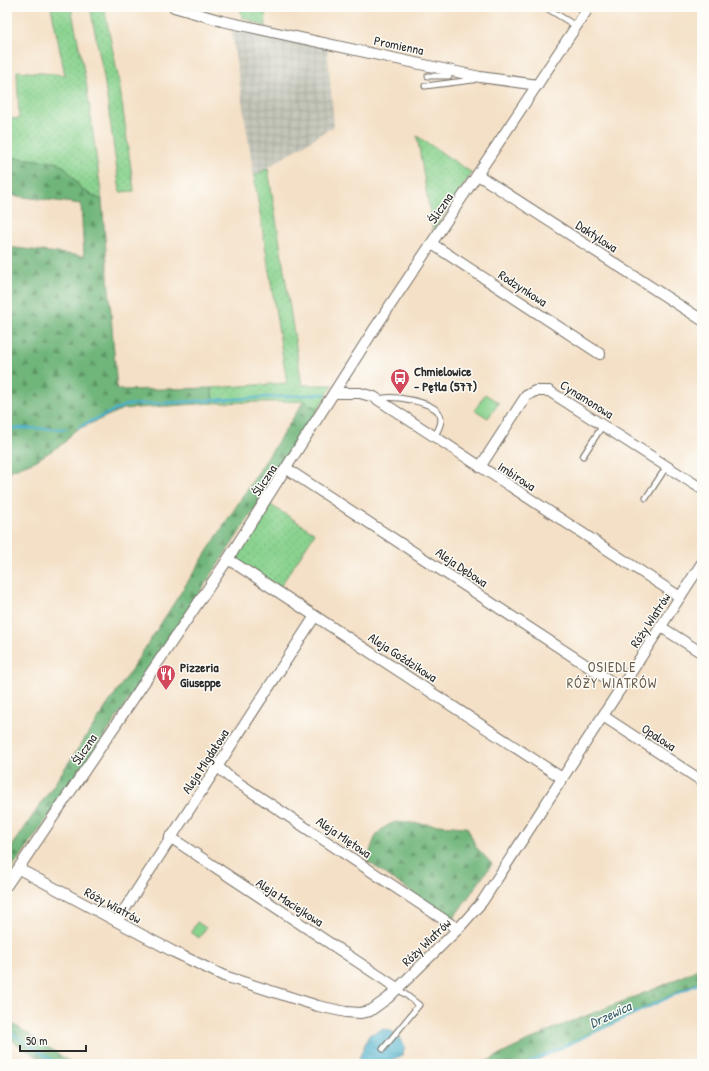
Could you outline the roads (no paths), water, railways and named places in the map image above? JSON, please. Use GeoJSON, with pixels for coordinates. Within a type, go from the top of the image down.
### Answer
{"type":"FeatureCollection","features":[{"type":"Feature","properties":{"kind":"street","name":"Promienna"},"geometry":{"type":"LineString","coordinates":[[174,7],[222,21],[450,76],[480,76],[538,85]]}},
{"type":"Feature","properties":{"kind":"street","name":"Śliczna"},"geometry":{"type":"LineString","coordinates":[[7,885],[228,559],[287,469],[334,393],[589,7]]}},
{"type":"Feature","properties":{"kind":"street","name":"Daktylowa"},"geometry":{"type":"LineString","coordinates":[[478,175],[702,320]]}},
{"type":"Feature","properties":{"kind":"street","name":"Rodzynkowa"},"geometry":{"type":"LineString","coordinates":[[432,244],[600,354]]}},
{"type":"Feature","properties":{"kind":"street","name":"Cynamonowa"},"geometry":{"type":"LineString","coordinates":[[480,467],[518,407],[530,392],[552,391],[702,489]]}},
{"type":"Feature","properties":{"kind":"street","name":"Imbirowa"},"geometry":{"type":"LineString","coordinates":[[334,393],[366,394],[378,400],[680,597]]}},
{"type":"Feature","properties":{"kind":"street","name":"Aleja Dębowa"},"geometry":{"type":"LineString","coordinates":[[287,469],[621,688]]}},
{"type":"Feature","properties":{"kind":"street","name":"Aleja Goździkowa"},"geometry":{"type":"LineString","coordinates":[[228,559],[562,778]]}},
{"type":"Feature","properties":{"kind":"street","name":"Róży Wiatrów"},"geometry":{"type":"LineString","coordinates":[[19,869],[174,952],[224,976],[318,1006],[346,1012],[360,1013],[370,1011],[379,1005],[458,929],[482,902],[702,563]]}},
{"type":"Feature","properties":{"kind":"street","name":"Aleja Migdałowa"},"geometry":{"type":"LineString","coordinates":[[117,921],[170,837],[315,616]]}},
{"type":"Feature","properties":{"kind":"street"},"geometry":{"type":"LineString","coordinates":[[661,627],[702,653]]}},
{"type":"Feature","properties":{"kind":"street","name":"Opalowa"},"geometry":{"type":"LineString","coordinates":[[603,716],[702,781]]}},
{"type":"Feature","properties":{"kind":"street","name":"Aleja Miętowa"},"geometry":{"type":"LineString","coordinates":[[217,766],[228,776],[458,929]]}},
{"type":"Feature","properties":{"kind":"street","name":"Aleja Maciejkowa"},"geometry":{"type":"LineString","coordinates":[[170,837],[397,988]]}},
{"type":"Feature","properties":{"kind":"lane"},"geometry":{"type":"LineString","coordinates":[[545,7],[576,26]]}},
{"type":"Feature","properties":{"kind":"lane"},"geometry":{"type":"LineString","coordinates":[[428,76],[450,76]]}},
{"type":"Feature","properties":{"kind":"lane"},"geometry":{"type":"LineString","coordinates":[[425,86],[450,76]]}},
{"type":"Feature","properties":{"kind":"lane"},"geometry":{"type":"LineString","coordinates":[[378,400],[385,397],[416,402],[432,408],[439,413],[441,421],[434,437]]}},
{"type":"Feature","properties":{"kind":"lane"},"geometry":{"type":"LineString","coordinates":[[583,456],[603,425]]}},
{"type":"Feature","properties":{"kind":"lane"},"geometry":{"type":"LineString","coordinates":[[646,498],[667,466]]}},
{"type":"Feature","properties":{"kind":"lane"},"geometry":{"type":"LineString","coordinates":[[383,1049],[419,1005],[397,988]]}},
{"type":"Feature","properties":{"kind":"water"},"geometry":{"type":"Polygon","coordinates":[[[383,1029],[395,1033],[384,1051],[398,1036],[405,1047],[402,1056],[383,1064],[361,1064],[359,1058],[369,1035],[383,1029]]]}},
{"type":"Feature","properties":{"kind":"waterway"},"geometry":{"type":"LineString","coordinates":[[79,427],[126,405],[325,394]]}},
{"type":"Feature","properties":{"kind":"waterway"},"geometry":{"type":"LineString","coordinates":[[7,428],[67,429]]}},
{"type":"Feature","properties":{"kind":"waterway","name":"Drzewica"},"geometry":{"type":"LineString","coordinates":[[526,1064],[702,982]]}},
{"type":"Feature","properties":{"kind":"waterway","name":"Drzewica"},"geometry":{"type":"LineString","coordinates":[[7,1030],[58,1064]]}},
{"type":"Feature","properties":{"kind":"place","name":"Chmielowice - Pętla (577)"},"geometry":{"type":"Point","coordinates":[400,395]}},
{"type":"Feature","properties":{"kind":"place","name":"Pizzeria Giuseppe"},"geometry":{"type":"Point","coordinates":[166,691]}},
{"type":"Feature","properties":{"kind":"district","name":"OSIEDLE RÓŻY WIATRÓW"},"geometry":{"type":"Point","coordinates":[612,674]}}]}
